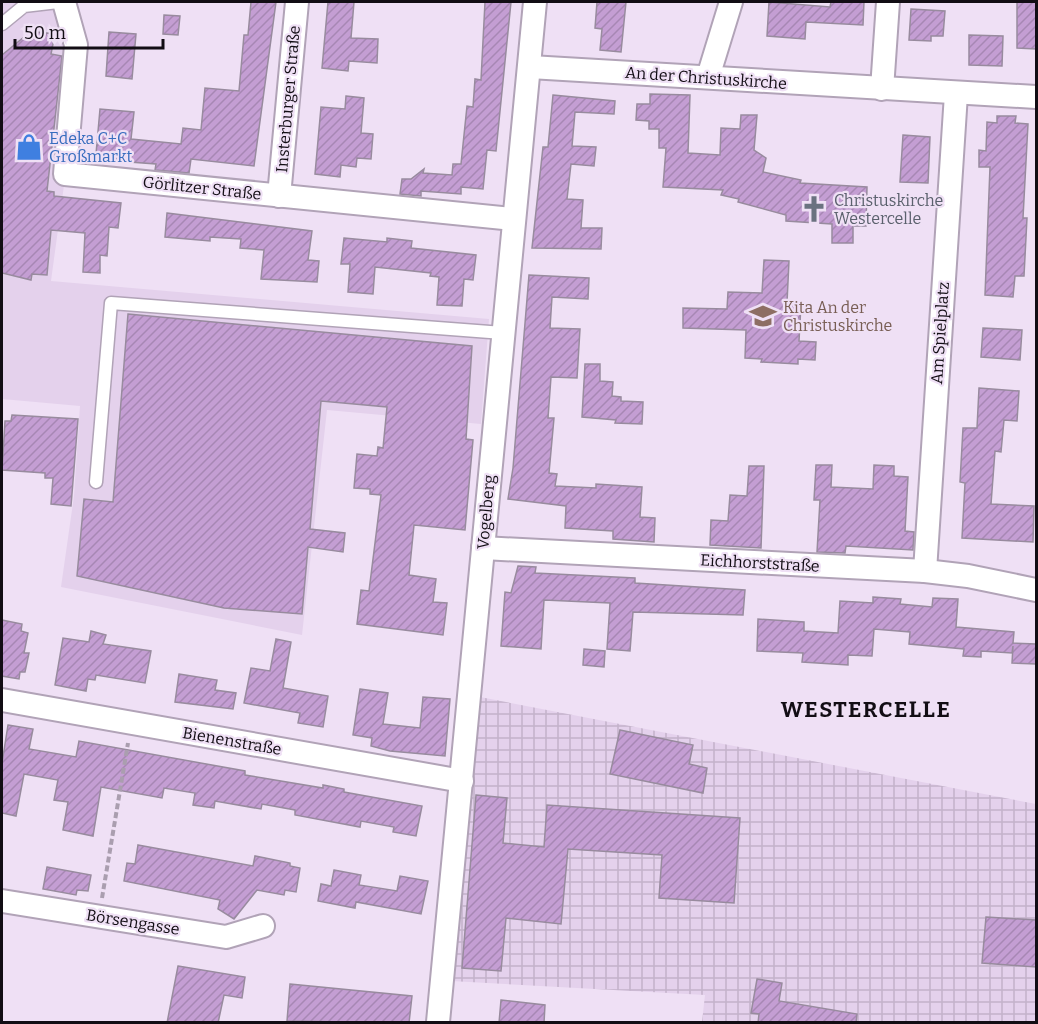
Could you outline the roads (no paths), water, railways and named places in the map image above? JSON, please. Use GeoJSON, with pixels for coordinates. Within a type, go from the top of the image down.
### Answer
{"type":"FeatureCollection","features":[{"type":"Feature","properties":{"kind":"street","name":"Görlitzer Straße"},"geometry":{"type":"LineString","coordinates":[[64,2],[76,45],[65,174],[513,219]]}},
{"type":"Feature","properties":{"kind":"street","name":"Insterburger Straße"},"geometry":{"type":"LineString","coordinates":[[279,196],[297,2]]}},
{"type":"Feature","properties":{"kind":"street","name":"Vogelberg"},"geometry":{"type":"LineString","coordinates":[[438,1023],[535,2]]}},
{"type":"Feature","properties":{"kind":"street"},"geometry":{"type":"LineString","coordinates":[[708,78],[731,2]]}},
{"type":"Feature","properties":{"kind":"street"},"geometry":{"type":"LineString","coordinates":[[882,89],[888,2]]}},
{"type":"Feature","properties":{"kind":"street","name":"An der Christuskirche"},"geometry":{"type":"LineString","coordinates":[[530,67],[1036,98]]}},
{"type":"Feature","properties":{"kind":"street","name":"Am Spielplatz"},"geometry":{"type":"LineString","coordinates":[[925,571],[956,94]]}},
{"type":"Feature","properties":{"kind":"street","name":"Eichhorststraße"},"geometry":{"type":"LineString","coordinates":[[483,548],[925,571],[968,576],[1036,590]]}},
{"type":"Feature","properties":{"kind":"street","name":"Bienenstraße"},"geometry":{"type":"LineString","coordinates":[[2,700],[462,781]]}},
{"type":"Feature","properties":{"kind":"street","name":"Börsengasse"},"geometry":{"type":"LineString","coordinates":[[2,901],[226,937],[263,926]]}},
{"type":"Feature","properties":{"kind":"lane"},"geometry":{"type":"LineString","coordinates":[[2,24],[24,6],[58,2]]}},
{"type":"Feature","properties":{"kind":"lane"},"geometry":{"type":"LineString","coordinates":[[96,483],[111,303],[503,333]]}},
{"type":"Feature","properties":{"kind":"place","name":"Edeka C+C Großmarkt"},"geometry":{"type":"Point","coordinates":[29,147]}},
{"type":"Feature","properties":{"kind":"place","name":"Christuskirche Westercelle"},"geometry":{"type":"Point","coordinates":[814,209]}},
{"type":"Feature","properties":{"kind":"place","name":"Kita An der Christuskirche"},"geometry":{"type":"Point","coordinates":[763,316]}},
{"type":"Feature","properties":{"kind":"district","name":"WESTERCELLE"},"geometry":{"type":"Point","coordinates":[866,709]}}]}
